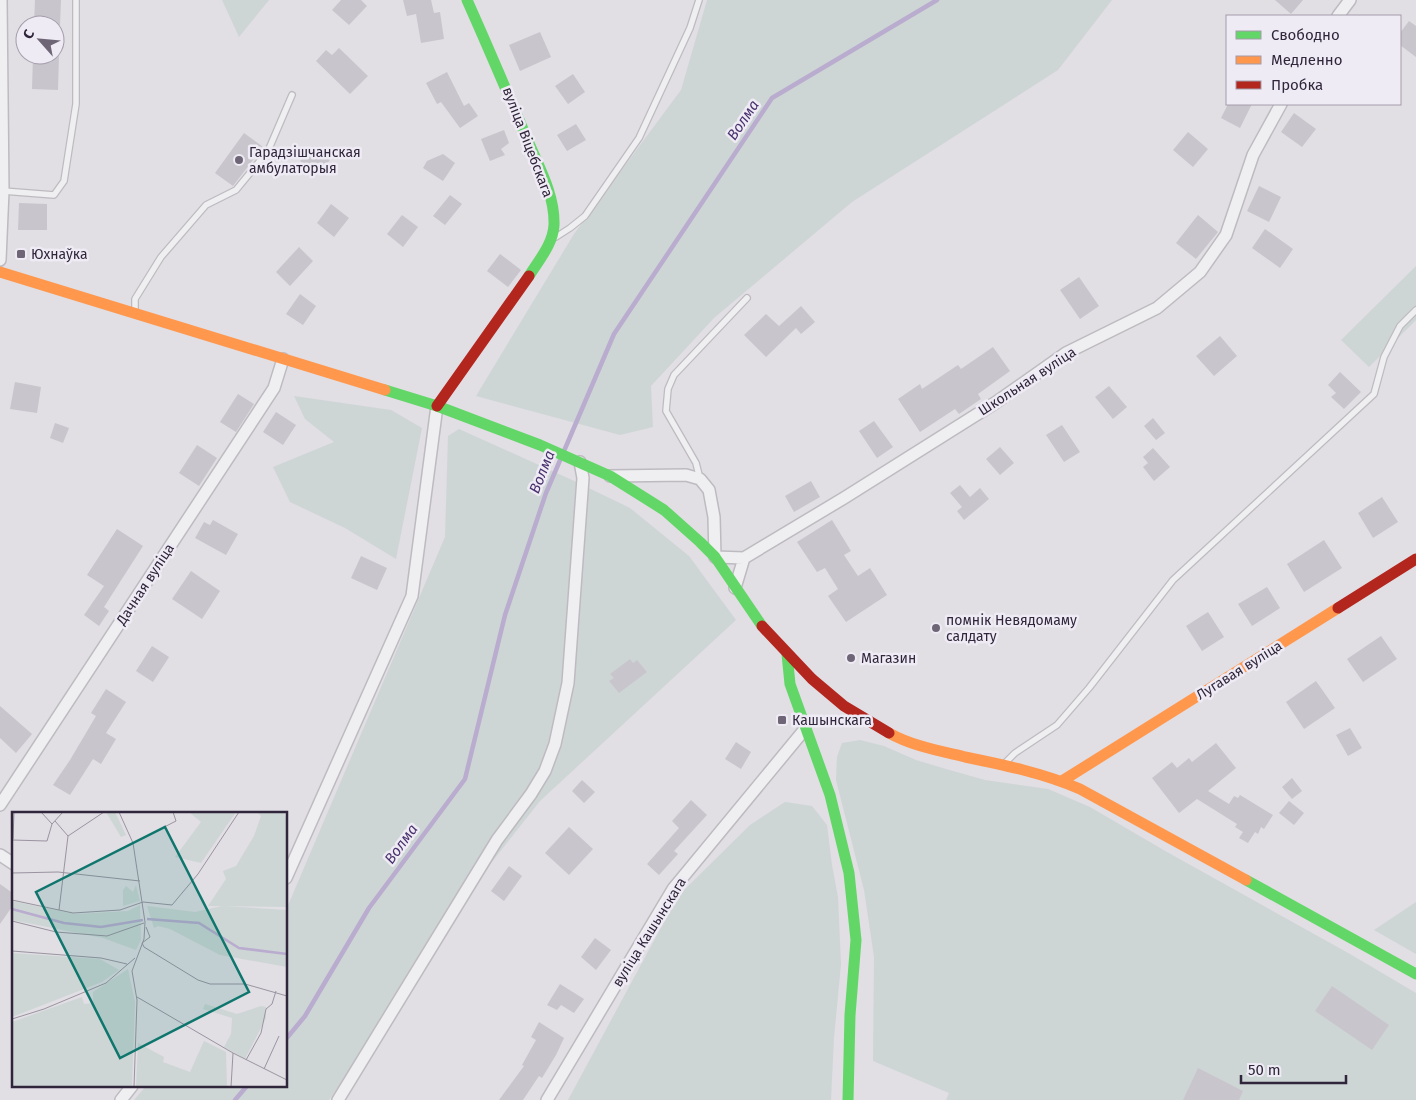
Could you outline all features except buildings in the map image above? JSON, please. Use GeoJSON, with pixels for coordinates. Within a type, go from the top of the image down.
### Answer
{"type":"FeatureCollection","features":[{"type":"Feature","properties":{"kind":"main road","name":"вуліца Віцебскага"},"geometry":{"type":"LineString","coordinates":[[437,406],[533,271],[552,239],[555,224],[552,205],[543,178],[504,80],[467,0]]}},
{"type":"Feature","properties":{"kind":"main road"},"geometry":{"type":"LineString","coordinates":[[0,272],[437,406],[540,445],[610,476],[664,510],[688,530],[715,557],[759,623],[787,654],[844,706],[896,737],[930,750],[1004,765],[1062,781],[1123,811],[1416,974]]}},
{"type":"Feature","properties":{"kind":"main road","name":"Лугавая вуліца"},"geometry":{"type":"LineString","coordinates":[[1062,781],[1416,559]]}},
{"type":"Feature","properties":{"kind":"main road"},"geometry":{"type":"LineString","coordinates":[[787,654],[790,684],[830,795],[850,873],[856,940],[850,1015],[848,1100]]}},
{"type":"Feature","properties":{"kind":"street"},"geometry":{"type":"LineString","coordinates":[[0,260],[3,191],[1,0]]}},
{"type":"Feature","properties":{"kind":"street"},"geometry":{"type":"LineString","coordinates":[[1339,15],[1350,0]]}},
{"type":"Feature","properties":{"kind":"street","name":"Школьная вуліца"},"geometry":{"type":"LineString","coordinates":[[744,558],[853,493],[995,403],[1066,353],[1157,308],[1200,272],[1226,235],[1253,155],[1280,105]]}},
{"type":"Feature","properties":{"kind":"street","name":"Дачная вуліца"},"geometry":{"type":"LineString","coordinates":[[0,805],[274,388],[283,359]]}},
{"type":"Feature","properties":{"kind":"street"},"geometry":{"type":"LineString","coordinates":[[288,874],[412,596],[437,406]]}},
{"type":"Feature","properties":{"kind":"street"},"geometry":{"type":"LineString","coordinates":[[338,1100],[497,840],[531,794],[545,771],[556,744],[568,683],[574,614],[583,478],[580,462]]}},
{"type":"Feature","properties":{"kind":"street"},"geometry":{"type":"LineString","coordinates":[[610,476],[686,475],[700,479],[709,490],[711,499],[714,517],[715,557],[744,558],[735,588]]}},
{"type":"Feature","properties":{"kind":"street","name":"вуліца Кашынскага"},"geometry":{"type":"LineString","coordinates":[[547,1100],[672,889],[805,729]]}},
{"type":"Feature","properties":{"kind":"street"},"geometry":{"type":"LineString","coordinates":[[0,855],[12,863]]}},
{"type":"Feature","properties":{"kind":"street"},"geometry":{"type":"LineString","coordinates":[[121,1100],[130,1088]]}},
{"type":"Feature","properties":{"kind":"lane"},"geometry":{"type":"LineString","coordinates":[[3,191],[54,195],[64,181],[76,104],[76,0]]}},
{"type":"Feature","properties":{"kind":"lane"},"geometry":{"type":"LineString","coordinates":[[552,239],[585,216],[639,138],[690,28],[699,0]]}},
{"type":"Feature","properties":{"kind":"lane"},"geometry":{"type":"LineString","coordinates":[[135,313],[136,299],[161,257],[206,206],[236,190],[268,151],[292,95]]}},
{"type":"Feature","properties":{"kind":"lane"},"geometry":{"type":"LineString","coordinates":[[700,479],[696,463],[666,410],[668,389],[674,375],[747,298]]}},
{"type":"Feature","properties":{"kind":"lane"},"geometry":{"type":"LineString","coordinates":[[1004,765],[1015,753],[1057,725],[1089,688],[1173,580],[1374,394],[1384,357],[1400,326],[1416,310]]}},
{"type":"Feature","properties":{"kind":"shaded area"},"geometry":{"type":"Polygon","coordinates":[[[222,0],[269,0],[239,37],[222,0]]]}},
{"type":"Feature","properties":{"kind":"shaded area"},"geometry":{"type":"Polygon","coordinates":[[[707,0],[1112,0],[1058,70],[852,202],[714,318],[651,386],[653,427],[620,435],[476,396],[574,234],[681,90],[707,0]]]}},
{"type":"Feature","properties":{"kind":"shaded area"},"geometry":{"type":"Polygon","coordinates":[[[1416,266],[1416,320],[1369,367],[1341,340],[1416,266]]]}},
{"type":"Feature","properties":{"kind":"shaded area"},"geometry":{"type":"Polygon","coordinates":[[[294,396],[391,410],[422,428],[396,559],[345,528],[290,502],[273,467],[334,442],[305,419],[294,396]]]}},
{"type":"Feature","properties":{"kind":"shaded area"},"geometry":{"type":"Polygon","coordinates":[[[459,429],[630,508],[689,556],[736,620],[540,801],[458,905],[329,1100],[134,1100],[144,1088],[288,1088],[288,905],[445,537],[448,436],[459,429]]]}},
{"type":"Feature","properties":{"kind":"shaded area"},"geometry":{"type":"Polygon","coordinates":[[[860,740],[884,746],[916,760],[985,780],[1048,789],[1090,807],[1416,993],[1416,1100],[946,1100],[949,1093],[873,1061],[874,957],[864,890],[836,780],[837,757],[842,743],[860,740]]]}},
{"type":"Feature","properties":{"kind":"shaded area"},"geometry":{"type":"Polygon","coordinates":[[[785,802],[812,806],[827,825],[838,897],[841,964],[834,1038],[831,1100],[568,1100],[678,896],[750,825],[785,802]]]}},
{"type":"Feature","properties":{"kind":"shaded area"},"geometry":{"type":"Polygon","coordinates":[[[1416,902],[1416,954],[1374,930],[1416,902]]]}},
{"type":"Feature","properties":{"kind":"waterway","name":"Волма"},"geometry":{"type":"LineString","coordinates":[[564,451],[614,334],[772,98],[937,0]]}},
{"type":"Feature","properties":{"kind":"waterway","name":"Волма"},"geometry":{"type":"LineString","coordinates":[[288,1037],[305,1016],[369,908],[465,779],[505,615],[546,493],[561,458]]}},
{"type":"Feature","properties":{"kind":"waterway","name":"Волма"},"geometry":{"type":"LineString","coordinates":[[235,1100],[245,1088]]}},
{"type":"Feature","properties":{"kind":"traffic: fast"},"geometry":{"type":"LineString","coordinates":[[467,0],[541,171],[552,203],[554,225],[551,239],[529,276]]}},
{"type":"Feature","properties":{"kind":"traffic: fast"},"geometry":{"type":"LineString","coordinates":[[385,390],[437,406],[540,445],[610,476],[664,510],[700,542],[715,557],[762,626]]}},
{"type":"Feature","properties":{"kind":"traffic: fast"},"geometry":{"type":"LineString","coordinates":[[787,654],[790,684],[830,795],[849,873],[856,940],[850,1015],[848,1100]]}},
{"type":"Feature","properties":{"kind":"traffic: fast"},"geometry":{"type":"LineString","coordinates":[[1246,880],[1416,974]]}},
{"type":"Feature","properties":{"kind":"traffic: slow"},"geometry":{"type":"LineString","coordinates":[[0,272],[385,390]]}},
{"type":"Feature","properties":{"kind":"traffic: slow"},"geometry":{"type":"LineString","coordinates":[[1062,781],[1338,608]]}},
{"type":"Feature","properties":{"kind":"traffic: slow"},"geometry":{"type":"LineString","coordinates":[[889,733],[926,748],[1023,770],[1052,778],[1080,789],[1246,880]]}},
{"type":"Feature","properties":{"kind":"traffic: jam"},"geometry":{"type":"LineString","coordinates":[[437,406],[529,276]]}},
{"type":"Feature","properties":{"kind":"traffic: jam"},"geometry":{"type":"LineString","coordinates":[[1338,608],[1416,559]]}},
{"type":"Feature","properties":{"kind":"traffic: jam"},"geometry":{"type":"LineString","coordinates":[[762,626],[812,679],[844,706],[889,733]]}},
{"type":"Feature","properties":{"kind":"place","name":"Гарадзішчанская амбулаторыя"},"geometry":{"type":"Point","coordinates":[239,160]}},
{"type":"Feature","properties":{"kind":"place","name":"Юхнаўка"},"geometry":{"type":"Point","coordinates":[21,254]}},
{"type":"Feature","properties":{"kind":"place","name":"помнік Невядомаму салдату"},"geometry":{"type":"Point","coordinates":[936,628]}},
{"type":"Feature","properties":{"kind":"place","name":"Магазин"},"geometry":{"type":"Point","coordinates":[851,658]}},
{"type":"Feature","properties":{"kind":"place","name":"Кашынскага"},"geometry":{"type":"Point","coordinates":[782,720]}}]}
